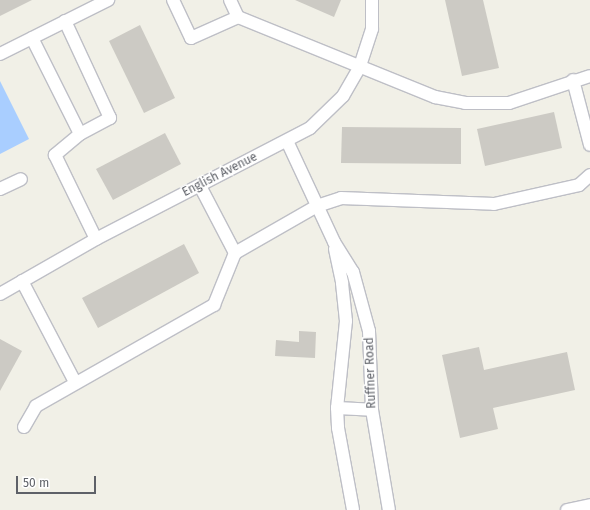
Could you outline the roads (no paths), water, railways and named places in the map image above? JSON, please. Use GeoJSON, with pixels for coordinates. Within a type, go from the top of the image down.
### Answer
{"type":"FeatureCollection","features":[{"type":"Feature","properties":{"kind":"street"},"geometry":{"type":"LineString","coordinates":[[0,54],[108,0]]}},
{"type":"Feature","properties":{"kind":"street"},"geometry":{"type":"LineString","coordinates":[[173,0],[191,38],[238,17]]}},
{"type":"Feature","properties":{"kind":"street"},"geometry":{"type":"LineString","coordinates":[[230,0],[238,17],[435,97],[465,103],[509,103],[573,80],[590,76]]}},
{"type":"Feature","properties":{"kind":"street","name":"English Avenue"},"geometry":{"type":"LineString","coordinates":[[0,294],[96,239],[310,128],[342,96],[360,66],[372,29],[372,0]]}},
{"type":"Feature","properties":{"kind":"street"},"geometry":{"type":"LineString","coordinates":[[65,21],[110,118],[80,134],[56,155],[96,239]]}},
{"type":"Feature","properties":{"kind":"street"},"geometry":{"type":"LineString","coordinates":[[32,38],[80,134]]}},
{"type":"Feature","properties":{"kind":"street"},"geometry":{"type":"LineString","coordinates":[[573,80],[590,145]]}},
{"type":"Feature","properties":{"kind":"street","name":"Ruffner Road"},"geometry":{"type":"LineString","coordinates":[[287,141],[334,242],[353,272],[366,321],[372,410],[389,510]]}},
{"type":"Feature","properties":{"kind":"street"},"geometry":{"type":"LineString","coordinates":[[24,427],[36,406],[75,382],[214,305],[235,253],[317,206],[341,198],[494,204],[579,185],[590,176]]}},
{"type":"Feature","properties":{"kind":"street"},"geometry":{"type":"LineString","coordinates":[[0,189],[21,179]]}},
{"type":"Feature","properties":{"kind":"street"},"geometry":{"type":"LineString","coordinates":[[200,186],[235,253]]}},
{"type":"Feature","properties":{"kind":"street","name":"Ruffner Road"},"geometry":{"type":"LineString","coordinates":[[334,242],[342,284],[346,321],[337,408],[338,428],[353,510]]}},
{"type":"Feature","properties":{"kind":"street"},"geometry":{"type":"LineString","coordinates":[[22,281],[75,382]]}},
{"type":"Feature","properties":{"kind":"street"},"geometry":{"type":"LineString","coordinates":[[346,321],[366,321]]}},
{"type":"Feature","properties":{"kind":"street"},"geometry":{"type":"LineString","coordinates":[[337,408],[372,410]]}},
{"type":"Feature","properties":{"kind":"street"},"geometry":{"type":"LineString","coordinates":[[567,510],[590,505]]}},
{"type":"Feature","properties":{"kind":"water"},"geometry":{"type":"Polygon","coordinates":[[[0,81],[29,139],[0,154],[0,81]]]}}]}
